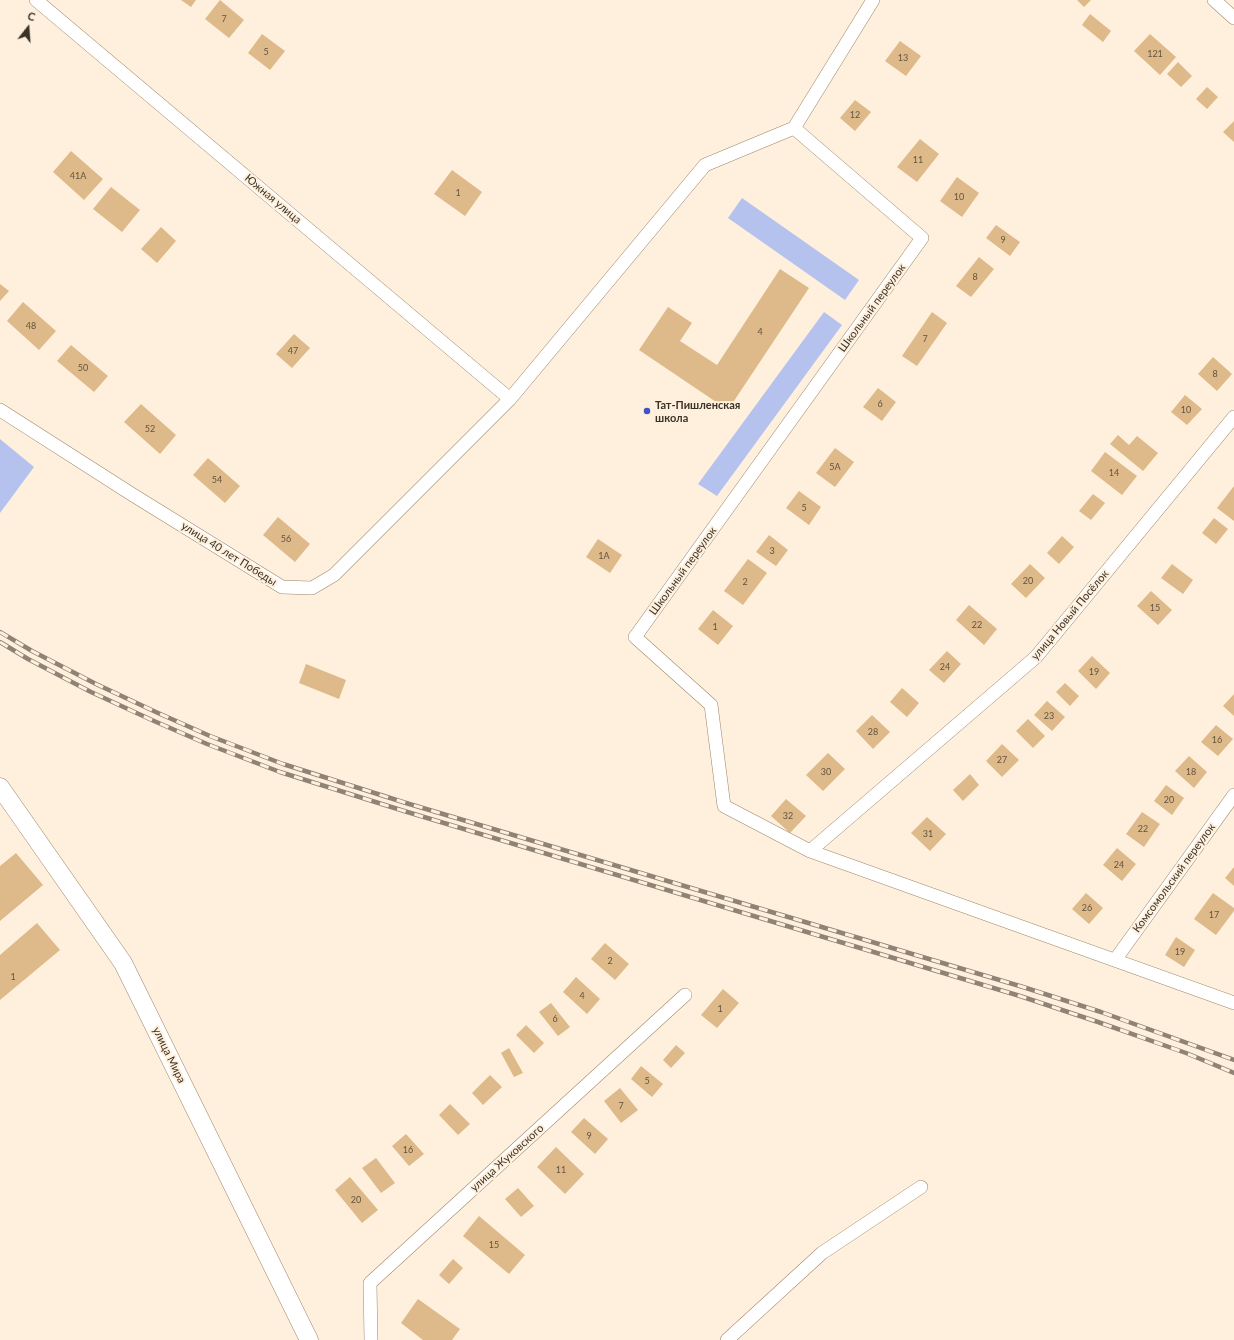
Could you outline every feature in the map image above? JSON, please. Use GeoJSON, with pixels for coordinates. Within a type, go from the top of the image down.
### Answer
{"type":"FeatureCollection","features":[{"type":"Feature","properties":{"kind":"street","name":"Южная улица"},"geometry":{"type":"LineString","coordinates":[[36,0],[510,398]]}},
{"type":"Feature","properties":{"kind":"street"},"geometry":{"type":"LineString","coordinates":[[794,128],[873,0]]}},
{"type":"Feature","properties":{"kind":"street"},"geometry":{"type":"LineString","coordinates":[[1214,0],[1234,18]]}},
{"type":"Feature","properties":{"kind":"street","name":"улица 40 лет Победы"},"geometry":{"type":"LineString","coordinates":[[0,410],[133,495],[282,587],[312,588],[334,575],[510,398],[705,165],[794,128]]}},
{"type":"Feature","properties":{"kind":"street","name":"Школьный переулок"},"geometry":{"type":"LineString","coordinates":[[794,128],[922,238],[636,637],[711,705],[724,806],[810,851]]}},
{"type":"Feature","properties":{"kind":"street","name":"улица Новый Посёлок"},"geometry":{"type":"LineString","coordinates":[[810,851],[1036,657],[1234,417]]}},
{"type":"Feature","properties":{"kind":"street","name":"улица Мира"},"geometry":{"type":"LineString","coordinates":[[0,787],[123,963],[309,1340]]}},
{"type":"Feature","properties":{"kind":"street","name":"Комсомольский переулок"},"geometry":{"type":"LineString","coordinates":[[1115,960],[1234,795]]}},
{"type":"Feature","properties":{"kind":"street"},"geometry":{"type":"LineString","coordinates":[[810,851],[1234,1003]]}},
{"type":"Feature","properties":{"kind":"street","name":"улица Жуковского"},"geometry":{"type":"LineString","coordinates":[[371,1340],[370,1283],[685,995]]}},
{"type":"Feature","properties":{"kind":"street"},"geometry":{"type":"LineString","coordinates":[[727,1340],[822,1253],[921,1187]]}},
{"type":"Feature","properties":{"kind":"shaded area"},"geometry":{"type":"Polygon","coordinates":[[[742,198],[859,280],[845,300],[728,218],[742,198]]]}},
{"type":"Feature","properties":{"kind":"shaded area"},"geometry":{"type":"Polygon","coordinates":[[[824,312],[842,325],[717,496],[698,484],[824,312]]]}},
{"type":"Feature","properties":{"kind":"shaded area"},"geometry":{"type":"Polygon","coordinates":[[[0,439],[34,467],[0,513],[0,439]]]}},
{"type":"Feature","properties":{"kind":"building"},"geometry":{"type":"Polygon","coordinates":[[[181,0],[196,0],[191,7],[181,0]]]}},
{"type":"Feature","properties":{"kind":"building"},"geometry":{"type":"Polygon","coordinates":[[[220,0],[244,20],[229,38],[205,19],[220,0]]]}},
{"type":"Feature","properties":{"kind":"building"},"geometry":{"type":"Polygon","coordinates":[[[1077,0],[1091,0],[1084,7],[1077,0]]]}},
{"type":"Feature","properties":{"kind":"building"},"geometry":{"type":"Polygon","coordinates":[[[1090,14],[1111,31],[1103,42],[1082,25],[1090,14]]]}},
{"type":"Feature","properties":{"kind":"building"},"geometry":{"type":"Polygon","coordinates":[[[262,34],[285,51],[270,70],[248,53],[262,34]]]}},
{"type":"Feature","properties":{"kind":"building"},"geometry":{"type":"Polygon","coordinates":[[[1150,34],[1176,57],[1160,75],[1134,51],[1150,34]]]}},
{"type":"Feature","properties":{"kind":"building"},"geometry":{"type":"Polygon","coordinates":[[[900,41],[921,56],[906,76],[885,61],[900,41]]]}},
{"type":"Feature","properties":{"kind":"building"},"geometry":{"type":"Polygon","coordinates":[[[1178,62],[1192,76],[1181,87],[1167,74],[1178,62]]]}},
{"type":"Feature","properties":{"kind":"building"},"geometry":{"type":"Polygon","coordinates":[[[1207,87],[1218,97],[1207,109],[1196,99],[1207,87]]]}},
{"type":"Feature","properties":{"kind":"building"},"geometry":{"type":"Polygon","coordinates":[[[855,100],[871,112],[855,131],[840,118],[855,100]]]}},
{"type":"Feature","properties":{"kind":"building"},"geometry":{"type":"Polygon","coordinates":[[[1234,121],[1234,142],[1223,132],[1234,121]]]}},
{"type":"Feature","properties":{"kind":"building"},"geometry":{"type":"Polygon","coordinates":[[[920,139],[939,154],[917,182],[897,167],[920,139]]]}},
{"type":"Feature","properties":{"kind":"building"},"geometry":{"type":"Polygon","coordinates":[[[71,151],[103,179],[84,200],[53,172],[71,151]]]}},
{"type":"Feature","properties":{"kind":"building"},"geometry":{"type":"Polygon","coordinates":[[[452,170],[482,192],[465,216],[434,194],[452,170]]]}},
{"type":"Feature","properties":{"kind":"building"},"geometry":{"type":"Polygon","coordinates":[[[957,177],[979,193],[962,217],[940,201],[957,177]]]}},
{"type":"Feature","properties":{"kind":"building"},"geometry":{"type":"Polygon","coordinates":[[[111,187],[140,210],[122,232],[93,209],[111,187]]]}},
{"type":"Feature","properties":{"kind":"building"},"geometry":{"type":"Polygon","coordinates":[[[996,225],[1020,242],[1010,256],[986,238],[996,225]]]}},
{"type":"Feature","properties":{"kind":"building"},"geometry":{"type":"Polygon","coordinates":[[[161,227],[176,241],[157,263],[141,249],[161,227]]]}},
{"type":"Feature","properties":{"kind":"building"},"geometry":{"type":"Polygon","coordinates":[[[979,257],[994,269],[971,297],[956,286],[979,257]]]}},
{"type":"Feature","properties":{"kind":"building"},"geometry":{"type":"Polygon","coordinates":[[[780,269],[809,288],[728,410],[639,350],[668,307],[692,323],[680,341],[717,365],[780,269]]]}},
{"type":"Feature","properties":{"kind":"building"},"geometry":{"type":"Polygon","coordinates":[[[0,284],[9,291],[0,301],[0,284]]]}},
{"type":"Feature","properties":{"kind":"building"},"geometry":{"type":"Polygon","coordinates":[[[23,302],[56,331],[39,350],[7,321],[23,302]]]}},
{"type":"Feature","properties":{"kind":"building"},"geometry":{"type":"Polygon","coordinates":[[[932,312],[947,323],[917,366],[902,356],[932,312]]]}},
{"type":"Feature","properties":{"kind":"building"},"geometry":{"type":"Polygon","coordinates":[[[294,334],[310,348],[292,368],[276,354],[294,334]]]}},
{"type":"Feature","properties":{"kind":"building"},"geometry":{"type":"Polygon","coordinates":[[[71,345],[108,376],[94,392],[57,361],[71,345]]]}},
{"type":"Feature","properties":{"kind":"building"},"geometry":{"type":"Polygon","coordinates":[[[1213,357],[1232,374],[1217,391],[1198,374],[1213,357]]]}},
{"type":"Feature","properties":{"kind":"building"},"geometry":{"type":"Polygon","coordinates":[[[878,388],[896,402],[882,421],[863,407],[878,388]]]}},
{"type":"Feature","properties":{"kind":"building"},"geometry":{"type":"Polygon","coordinates":[[[1185,395],[1202,409],[1187,425],[1171,412],[1185,395]]]}},
{"type":"Feature","properties":{"kind":"building"},"geometry":{"type":"Polygon","coordinates":[[[141,404],[176,435],[160,454],[124,422],[141,404]]]}},
{"type":"Feature","properties":{"kind":"building"},"geometry":{"type":"Polygon","coordinates":[[[1118,435],[1129,445],[1137,436],[1158,453],[1143,471],[1110,444],[1118,435]]]}},
{"type":"Feature","properties":{"kind":"building"},"geometry":{"type":"Polygon","coordinates":[[[835,448],[854,462],[835,487],[816,473],[835,448]]]}},
{"type":"Feature","properties":{"kind":"building"},"geometry":{"type":"Polygon","coordinates":[[[1105,452],[1137,476],[1122,495],[1091,471],[1105,452]]]}},
{"type":"Feature","properties":{"kind":"building"},"geometry":{"type":"Polygon","coordinates":[[[208,458],[240,486],[225,503],[193,475],[208,458]]]}},
{"type":"Feature","properties":{"kind":"building"},"geometry":{"type":"Polygon","coordinates":[[[1234,486],[1234,521],[1217,508],[1234,486]]]}},
{"type":"Feature","properties":{"kind":"building"},"geometry":{"type":"Polygon","coordinates":[[[799,491],[821,507],[809,525],[786,508],[799,491]]]}},
{"type":"Feature","properties":{"kind":"building"},"geometry":{"type":"Polygon","coordinates":[[[1093,494],[1105,503],[1091,520],[1079,511],[1093,494]]]}},
{"type":"Feature","properties":{"kind":"building"},"geometry":{"type":"Polygon","coordinates":[[[278,517],[310,544],[295,562],[263,535],[278,517]]]}},
{"type":"Feature","properties":{"kind":"building"},"geometry":{"type":"Polygon","coordinates":[[[1214,518],[1228,529],[1216,544],[1202,533],[1214,518]]]}},
{"type":"Feature","properties":{"kind":"building"},"geometry":{"type":"Polygon","coordinates":[[[769,535],[788,550],[776,566],[756,552],[769,535]]]}},
{"type":"Feature","properties":{"kind":"building"},"geometry":{"type":"Polygon","coordinates":[[[1062,536],[1074,547],[1059,564],[1047,553],[1062,536]]]}},
{"type":"Feature","properties":{"kind":"building"},"geometry":{"type":"Polygon","coordinates":[[[598,539],[622,555],[610,573],[586,557],[598,539]]]}},
{"type":"Feature","properties":{"kind":"building"},"geometry":{"type":"Polygon","coordinates":[[[748,559],[767,573],[743,605],[724,591],[748,559]]]}},
{"type":"Feature","properties":{"kind":"building"},"geometry":{"type":"Polygon","coordinates":[[[1030,564],[1045,578],[1026,598],[1011,584],[1030,564]]]}},
{"type":"Feature","properties":{"kind":"building"},"geometry":{"type":"Polygon","coordinates":[[[1172,564],[1193,580],[1183,594],[1161,578],[1172,564]]]}},
{"type":"Feature","properties":{"kind":"building"},"geometry":{"type":"Polygon","coordinates":[[[1151,591],[1172,610],[1158,625],[1137,606],[1151,591]]]}},
{"type":"Feature","properties":{"kind":"building"},"geometry":{"type":"Polygon","coordinates":[[[969,605],[997,629],[984,645],[956,620],[969,605]]]}},
{"type":"Feature","properties":{"kind":"building"},"geometry":{"type":"Polygon","coordinates":[[[713,610],[733,626],[718,645],[698,629],[713,610]]]}},
{"type":"Feature","properties":{"kind":"building"},"geometry":{"type":"Polygon","coordinates":[[[947,651],[961,664],[944,683],[929,670],[947,651]]]}},
{"type":"Feature","properties":{"kind":"building"},"geometry":{"type":"Polygon","coordinates":[[[1092,656],[1110,673],[1096,689],[1078,671],[1092,656]]]}},
{"type":"Feature","properties":{"kind":"building"},"geometry":{"type":"Polygon","coordinates":[[[306,664],[346,680],[339,699],[299,683],[306,664]]]}},
{"type":"Feature","properties":{"kind":"building"},"geometry":{"type":"Polygon","coordinates":[[[1065,683],[1079,696],[1070,706],[1056,692],[1065,683]]]}},
{"type":"Feature","properties":{"kind":"building"},"geometry":{"type":"Polygon","coordinates":[[[902,688],[919,703],[907,717],[890,702],[902,688]]]}},
{"type":"Feature","properties":{"kind":"building"},"geometry":{"type":"Polygon","coordinates":[[[1234,694],[1234,716],[1223,706],[1234,694]]]}},
{"type":"Feature","properties":{"kind":"building"},"geometry":{"type":"Polygon","coordinates":[[[1047,701],[1065,717],[1052,731],[1034,715],[1047,701]]]}},
{"type":"Feature","properties":{"kind":"building"},"geometry":{"type":"Polygon","coordinates":[[[872,715],[890,732],[873,749],[856,731],[872,715]]]}},
{"type":"Feature","properties":{"kind":"building"},"geometry":{"type":"Polygon","coordinates":[[[1028,719],[1045,736],[1033,748],[1016,731],[1028,719]]]}},
{"type":"Feature","properties":{"kind":"building"},"geometry":{"type":"Polygon","coordinates":[[[1216,725],[1233,739],[1218,756],[1201,742],[1216,725]]]}},
{"type":"Feature","properties":{"kind":"building"},"geometry":{"type":"Polygon","coordinates":[[[1002,744],[1019,760],[1002,777],[986,761],[1002,744]]]}},
{"type":"Feature","properties":{"kind":"building"},"geometry":{"type":"Polygon","coordinates":[[[828,753],[845,769],[823,791],[806,775],[828,753]]]}},
{"type":"Feature","properties":{"kind":"building"},"geometry":{"type":"Polygon","coordinates":[[[1189,756],[1207,772],[1194,788],[1175,771],[1189,756]]]}},
{"type":"Feature","properties":{"kind":"building"},"geometry":{"type":"Polygon","coordinates":[[[970,774],[979,785],[963,801],[953,790],[970,774]]]}},
{"type":"Feature","properties":{"kind":"building"},"geometry":{"type":"Polygon","coordinates":[[[1166,785],[1184,798],[1172,815],[1154,801],[1166,785]]]}},
{"type":"Feature","properties":{"kind":"building"},"geometry":{"type":"Polygon","coordinates":[[[786,799],[806,816],[790,833],[771,816],[786,799]]]}},
{"type":"Feature","properties":{"kind":"building"},"geometry":{"type":"Polygon","coordinates":[[[1142,812],[1160,824],[1144,847],[1126,834],[1142,812]]]}},
{"type":"Feature","properties":{"kind":"building"},"geometry":{"type":"Polygon","coordinates":[[[927,817],[946,834],[930,851],[911,833],[927,817]]]}},
{"type":"Feature","properties":{"kind":"building"},"geometry":{"type":"Polygon","coordinates":[[[1117,848],[1136,864],[1122,881],[1103,865],[1117,848]]]}},
{"type":"Feature","properties":{"kind":"building"},"geometry":{"type":"Polygon","coordinates":[[[16,853],[43,885],[0,921],[0,866],[16,853]]]}},
{"type":"Feature","properties":{"kind":"building"},"geometry":{"type":"Polygon","coordinates":[[[1234,867],[1234,886],[1225,878],[1234,867]]]}},
{"type":"Feature","properties":{"kind":"building"},"geometry":{"type":"Polygon","coordinates":[[[1086,893],[1103,908],[1089,924],[1072,909],[1086,893]]]}},
{"type":"Feature","properties":{"kind":"building"},"geometry":{"type":"Polygon","coordinates":[[[1213,893],[1234,908],[1234,911],[1216,935],[1194,919],[1213,893]]]}},
{"type":"Feature","properties":{"kind":"building"},"geometry":{"type":"Polygon","coordinates":[[[37,923],[60,950],[0,1000],[0,955],[37,923]]]}},
{"type":"Feature","properties":{"kind":"building"},"geometry":{"type":"Polygon","coordinates":[[[1176,937],[1195,950],[1184,967],[1165,955],[1176,937]]]}},
{"type":"Feature","properties":{"kind":"building"},"geometry":{"type":"Polygon","coordinates":[[[605,943],[629,964],[615,980],[591,959],[605,943]]]}},
{"type":"Feature","properties":{"kind":"building"},"geometry":{"type":"Polygon","coordinates":[[[576,977],[600,999],[587,1014],[563,992],[576,977]]]}},
{"type":"Feature","properties":{"kind":"building"},"geometry":{"type":"Polygon","coordinates":[[[723,989],[739,1003],[717,1028],[701,1015],[723,989]]]}},
{"type":"Feature","properties":{"kind":"building"},"geometry":{"type":"Polygon","coordinates":[[[551,1003],[570,1027],[558,1036],[539,1012],[551,1003]]]}},
{"type":"Feature","properties":{"kind":"building"},"geometry":{"type":"Polygon","coordinates":[[[526,1025],[544,1043],[534,1053],[516,1035],[526,1025]]]}},
{"type":"Feature","properties":{"kind":"building"},"geometry":{"type":"Polygon","coordinates":[[[676,1045],[685,1053],[671,1068],[663,1060],[676,1045]]]}},
{"type":"Feature","properties":{"kind":"building"},"geometry":{"type":"Polygon","coordinates":[[[509,1048],[523,1073],[514,1077],[501,1053],[509,1048]]]}},
{"type":"Feature","properties":{"kind":"building"},"geometry":{"type":"Polygon","coordinates":[[[641,1066],[663,1084],[652,1097],[631,1079],[641,1066]]]}},
{"type":"Feature","properties":{"kind":"building"},"geometry":{"type":"Polygon","coordinates":[[[490,1075],[502,1087],[483,1105],[472,1093],[490,1075]]]}},
{"type":"Feature","properties":{"kind":"building"},"geometry":{"type":"Polygon","coordinates":[[[620,1088],[638,1110],[621,1123],[604,1101],[620,1088]]]}},
{"type":"Feature","properties":{"kind":"building"},"geometry":{"type":"Polygon","coordinates":[[[450,1104],[470,1124],[458,1135],[439,1115],[450,1104]]]}},
{"type":"Feature","properties":{"kind":"building"},"geometry":{"type":"Polygon","coordinates":[[[584,1118],[608,1139],[595,1154],[571,1132],[584,1118]]]}},
{"type":"Feature","properties":{"kind":"building"},"geometry":{"type":"Polygon","coordinates":[[[406,1134],[424,1154],[409,1166],[392,1146],[406,1134]]]}},
{"type":"Feature","properties":{"kind":"building"},"geometry":{"type":"Polygon","coordinates":[[[556,1147],[584,1174],[565,1194],[537,1167],[556,1147]]]}},
{"type":"Feature","properties":{"kind":"building"},"geometry":{"type":"Polygon","coordinates":[[[376,1158],[395,1183],[381,1193],[362,1168],[376,1158]]]}},
{"type":"Feature","properties":{"kind":"building"},"geometry":{"type":"Polygon","coordinates":[[[350,1177],[378,1210],[362,1223],[335,1190],[350,1177]]]}},
{"type":"Feature","properties":{"kind":"building"},"geometry":{"type":"Polygon","coordinates":[[[518,1188],[534,1206],[521,1217],[505,1199],[518,1188]]]}},
{"type":"Feature","properties":{"kind":"building"},"geometry":{"type":"Polygon","coordinates":[[[479,1216],[525,1255],[509,1274],[463,1236],[479,1216]]]}},
{"type":"Feature","properties":{"kind":"building"},"geometry":{"type":"Polygon","coordinates":[[[453,1259],[463,1268],[449,1284],[439,1275],[453,1259]]]}},
{"type":"Feature","properties":{"kind":"building"},"geometry":{"type":"Polygon","coordinates":[[[418,1299],[460,1329],[452,1340],[423,1340],[401,1323],[418,1299]]]}},
{"type":"Feature","properties":{"kind":"railway"},"geometry":{"type":"LineString","coordinates":[[0,632],[32,651],[96,684],[158,713],[210,736],[283,764],[406,803],[1023,987],[1101,1012],[1234,1060]]}},
{"type":"Feature","properties":{"kind":"railway"},"geometry":{"type":"LineString","coordinates":[[0,642],[28,659],[91,692],[207,744],[280,772],[404,811],[1020,996],[1186,1053],[1234,1073]]}},
{"type":"Feature","properties":{"kind":"place","name":"Тат-Пишленская школа"},"geometry":{"type":"Point","coordinates":[647,411]}}]}
